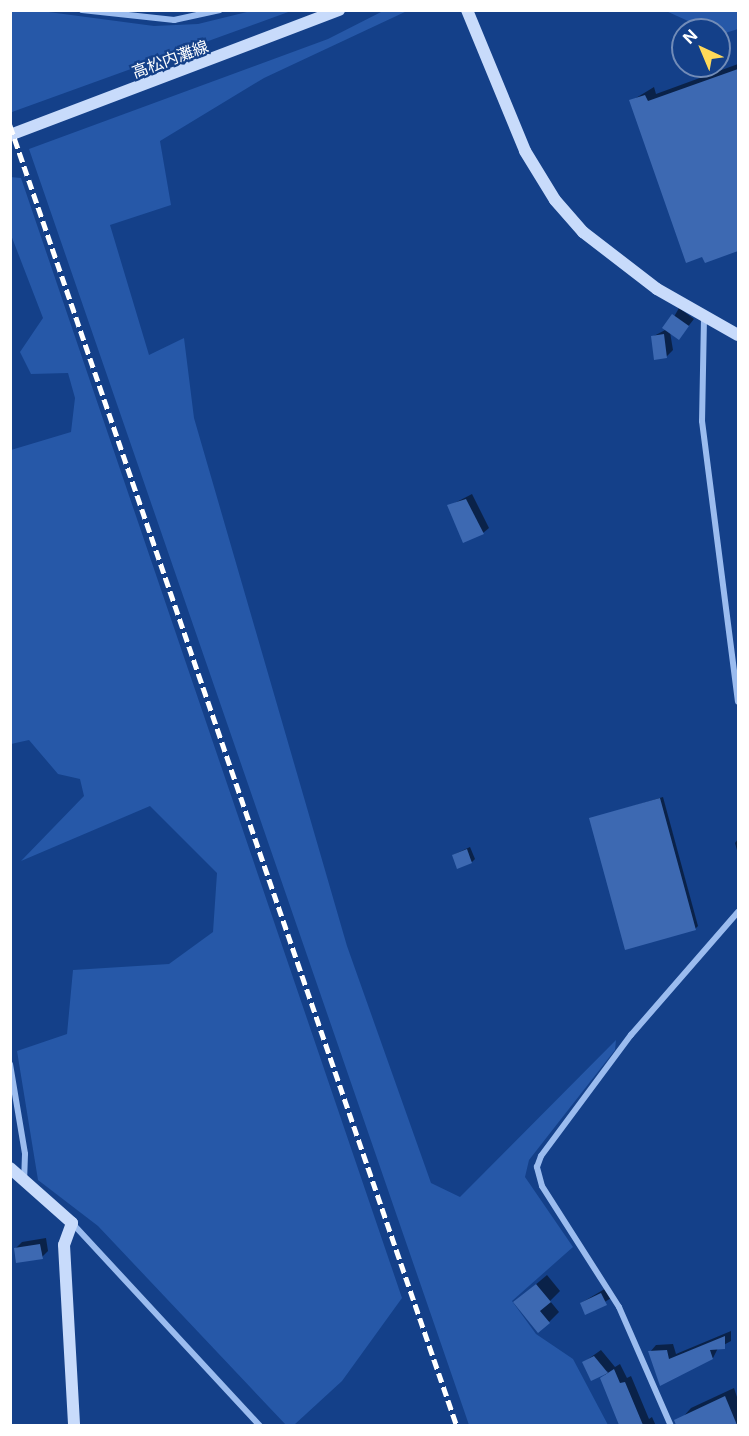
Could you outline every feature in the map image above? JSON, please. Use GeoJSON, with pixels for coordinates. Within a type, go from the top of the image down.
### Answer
{"type":"FeatureCollection","features":[{"type":"Feature","properties":{"kind":"street"},"geometry":{"type":"LineString","coordinates":[[82,10],[174,20],[220,10]]}},
{"type":"Feature","properties":{"kind":"street","name":"高松内灘線"},"geometry":{"type":"LineString","coordinates":[[10,135],[339,10]]}},
{"type":"Feature","properties":{"kind":"street"},"geometry":{"type":"LineString","coordinates":[[467,10],[525,152],[555,200],[583,232],[621,263],[704,318],[738,334]]}},
{"type":"Feature","properties":{"kind":"street"},"geometry":{"type":"LineString","coordinates":[[704,318],[702,421],[738,702]]}},
{"type":"Feature","properties":{"kind":"street"},"geometry":{"type":"LineString","coordinates":[[672,1425],[619,1307],[542,1186],[537,1167],[541,1156],[631,1035],[738,912]]}},
{"type":"Feature","properties":{"kind":"street"},"geometry":{"type":"LineString","coordinates":[[10,1065],[25,1154],[24,1179]]}},
{"type":"Feature","properties":{"kind":"street"},"geometry":{"type":"LineString","coordinates":[[10,1168],[72,1223],[260,1425]]}},
{"type":"Feature","properties":{"kind":"street"},"geometry":{"type":"LineString","coordinates":[[72,1223],[64,1245],[74,1425]]}},
{"type":"Feature","properties":{"kind":"shaded area"},"geometry":{"type":"Polygon","coordinates":[[[10,11],[41,11],[154,26],[198,24],[251,11],[291,11],[12,112],[10,11]]]}},
{"type":"Feature","properties":{"kind":"shaded area"},"geometry":{"type":"Polygon","coordinates":[[[383,11],[407,11],[264,78],[160,141],[171,205],[110,225],[149,355],[184,338],[194,418],[347,946],[431,1183],[460,1197],[616,1040],[615,1050],[529,1160],[525,1177],[573,1247],[512,1301],[536,1334],[573,1359],[608,1425],[469,1425],[29,149],[328,39],[383,11]]]}},
{"type":"Feature","properties":{"kind":"shaded area"},"geometry":{"type":"Polygon","coordinates":[[[666,11],[738,11],[738,29],[731,31],[731,18],[681,18],[666,11]]]}},
{"type":"Feature","properties":{"kind":"shaded area"},"geometry":{"type":"Polygon","coordinates":[[[10,177],[21,178],[402,1298],[342,1381],[294,1425],[286,1425],[98,1226],[38,1180],[17,1051],[67,1034],[73,970],[169,964],[213,932],[217,873],[150,806],[21,861],[84,796],[80,779],[58,774],[29,740],[11,744],[11,450],[71,432],[75,398],[68,373],[31,374],[20,352],[43,318],[11,235],[10,177]]]}},
{"type":"Feature","properties":{"kind":"building"},"geometry":{"type":"Polygon","coordinates":[[[738,69],[738,251],[705,263],[702,257],[686,263],[629,100],[645,95],[648,101],[713,78],[731,78],[731,71],[738,69]]]}},
{"type":"Feature","properties":{"kind":"building"},"geometry":{"type":"Polygon","coordinates":[[[672,314],[689,326],[679,340],[662,328],[672,314]]]}},
{"type":"Feature","properties":{"kind":"building"},"geometry":{"type":"Polygon","coordinates":[[[664,334],[667,358],[654,360],[651,336],[664,334]]]}},
{"type":"Feature","properties":{"kind":"building"},"geometry":{"type":"Polygon","coordinates":[[[466,499],[484,534],[463,543],[447,505],[466,499]]]}},
{"type":"Feature","properties":{"kind":"building"},"geometry":{"type":"Polygon","coordinates":[[[660,798],[696,930],[625,950],[589,818],[660,798]]]}},
{"type":"Feature","properties":{"kind":"building"},"geometry":{"type":"Polygon","coordinates":[[[467,849],[472,863],[457,869],[452,855],[467,849]]]}},
{"type":"Feature","properties":{"kind":"building"},"geometry":{"type":"Polygon","coordinates":[[[40,1244],[43,1259],[16,1263],[14,1248],[40,1244]]]}},
{"type":"Feature","properties":{"kind":"building"},"geometry":{"type":"Polygon","coordinates":[[[536,1284],[551,1302],[540,1311],[550,1323],[538,1333],[513,1302],[536,1284]]]}},
{"type":"Feature","properties":{"kind":"building"},"geometry":{"type":"Polygon","coordinates":[[[601,1293],[607,1305],[585,1315],[580,1303],[601,1293]]]}},
{"type":"Feature","properties":{"kind":"building"},"geometry":{"type":"Polygon","coordinates":[[[725,1336],[725,1349],[710,1350],[713,1359],[660,1386],[648,1351],[667,1350],[669,1359],[725,1336]]]}},
{"type":"Feature","properties":{"kind":"building"},"geometry":{"type":"Polygon","coordinates":[[[594,1356],[608,1373],[591,1381],[582,1362],[594,1356]]]}},
{"type":"Feature","properties":{"kind":"building"},"geometry":{"type":"Polygon","coordinates":[[[614,1369],[620,1383],[625,1382],[643,1425],[619,1425],[600,1378],[614,1369]]]}},
{"type":"Feature","properties":{"kind":"building"},"geometry":{"type":"Polygon","coordinates":[[[725,1396],[737,1425],[676,1425],[674,1420],[725,1396]]]}},
{"type":"Feature","properties":{"kind":"railway"},"geometry":{"type":"LineString","coordinates":[[10,125],[457,1426]]}}]}
